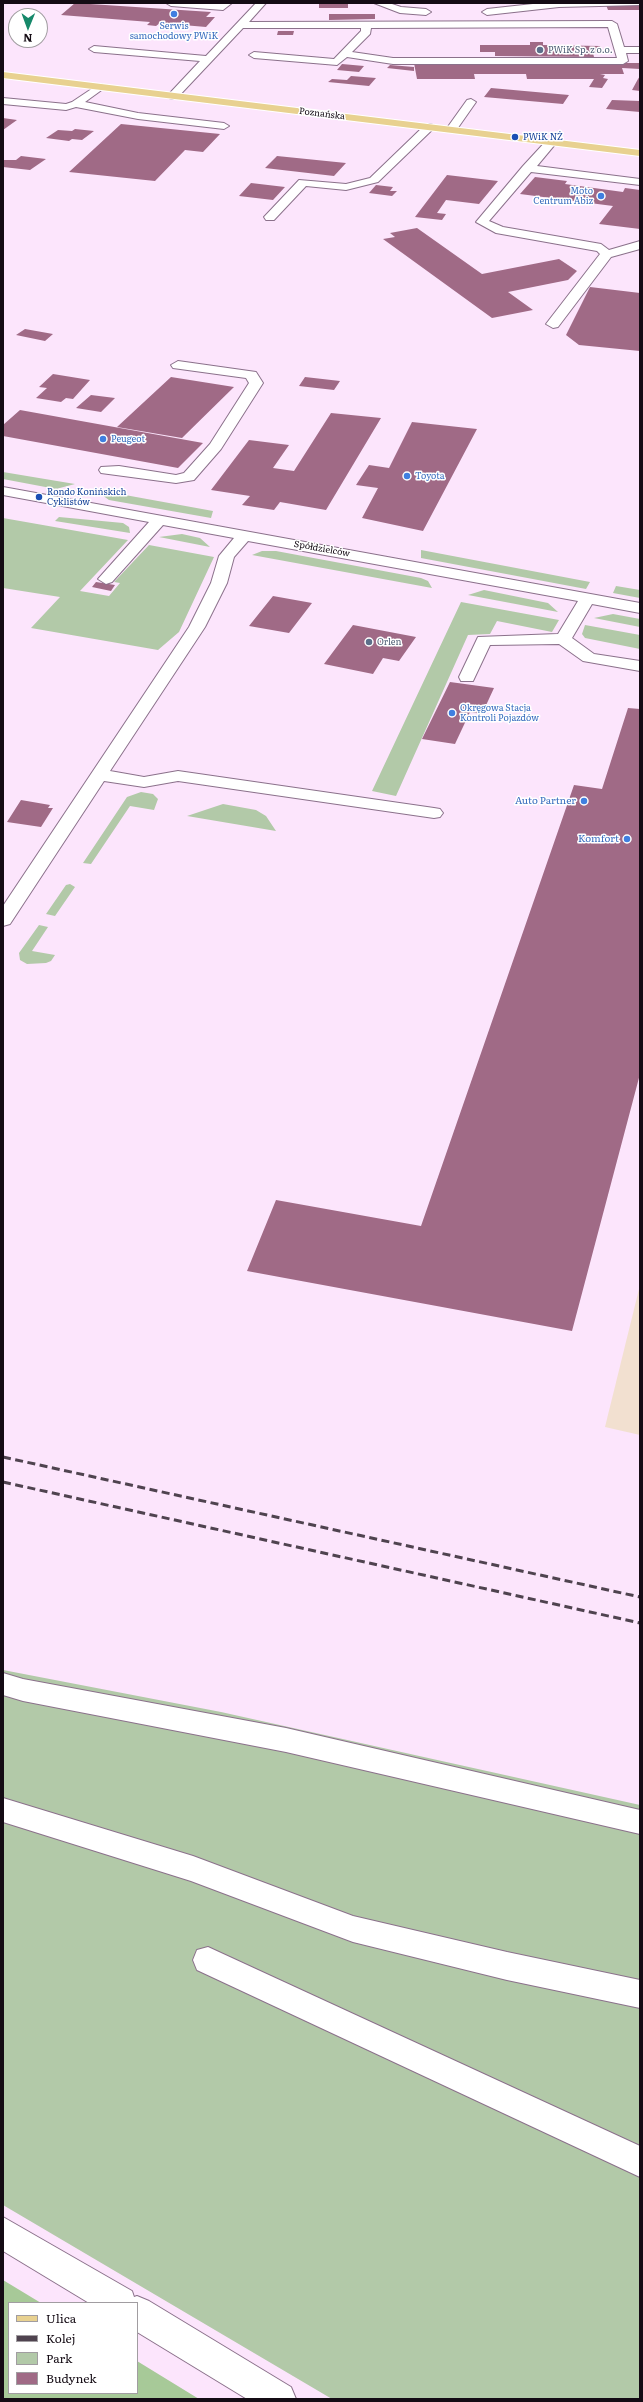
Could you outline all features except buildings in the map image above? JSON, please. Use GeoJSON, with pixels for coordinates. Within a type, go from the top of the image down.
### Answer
{"type":"FeatureCollection","features":[{"type":"Feature","properties":{"kind":"main road","name":"Poznańska"},"geometry":{"type":"LineString","coordinates":[[3,75],[640,153]]}},
{"type":"Feature","properties":{"kind":"street"},"geometry":{"type":"LineString","coordinates":[[171,3],[223,7],[227,3]]}},
{"type":"Feature","properties":{"kind":"street"},"geometry":{"type":"LineString","coordinates":[[173,96],[261,3]]}},
{"type":"Feature","properties":{"kind":"street"},"geometry":{"type":"LineString","coordinates":[[379,3],[406,12],[438,12]]}},
{"type":"Feature","properties":{"kind":"street"},"geometry":{"type":"LineString","coordinates":[[476,12],[559,4],[637,3]]}},
{"type":"Feature","properties":{"kind":"street"},"geometry":{"type":"LineString","coordinates":[[459,24],[474,33],[584,35]]}},
{"type":"Feature","properties":{"kind":"street"},"geometry":{"type":"LineString","coordinates":[[241,25],[612,24],[611,35],[620,50],[623,61],[393,61],[345,54]]}},
{"type":"Feature","properties":{"kind":"street"},"geometry":{"type":"LineString","coordinates":[[254,55],[337,62],[366,32],[366,25]]}},
{"type":"Feature","properties":{"kind":"street"},"geometry":{"type":"LineString","coordinates":[[94,50],[209,59]]}},
{"type":"Feature","properties":{"kind":"street"},"geometry":{"type":"LineString","coordinates":[[620,50],[640,50]]}},
{"type":"Feature","properties":{"kind":"street"},"geometry":{"type":"LineString","coordinates":[[3,101],[66,107],[76,104],[99,87]]}},
{"type":"Feature","properties":{"kind":"street"},"geometry":{"type":"LineString","coordinates":[[451,130],[471,102]]}},
{"type":"Feature","properties":{"kind":"street"},"geometry":{"type":"LineString","coordinates":[[76,104],[138,116],[224,126]]}},
{"type":"Feature","properties":{"kind":"street"},"geometry":{"type":"LineString","coordinates":[[270,217],[303,182],[346,187],[374,180],[429,127]]}},
{"type":"Feature","properties":{"kind":"street"},"geometry":{"type":"LineString","coordinates":[[551,142],[482,222],[500,230],[601,248],[607,254]]}},
{"type":"Feature","properties":{"kind":"street"},"geometry":{"type":"LineString","coordinates":[[527,168],[640,182]]}},
{"type":"Feature","properties":{"kind":"street"},"geometry":{"type":"LineString","coordinates":[[553,324],[607,254],[640,244]]}},
{"type":"Feature","properties":{"kind":"street"},"geometry":{"type":"LineString","coordinates":[[106,470],[119,470],[176,479],[189,477],[216,446],[256,383],[251,375],[178,365]]}},
{"type":"Feature","properties":{"kind":"street","name":"Spółdzielców"},"geometry":{"type":"LineString","coordinates":[[3,491],[640,608]]}},
{"type":"Feature","properties":{"kind":"street"},"geometry":{"type":"LineString","coordinates":[[106,579],[159,520]]}},
{"type":"Feature","properties":{"kind":"street"},"geometry":{"type":"LineString","coordinates":[[3,920],[197,627],[219,584],[227,556],[245,535]]}},
{"type":"Feature","properties":{"kind":"street"},"geometry":{"type":"LineString","coordinates":[[563,639],[588,598]]}},
{"type":"Feature","properties":{"kind":"street"},"geometry":{"type":"LineString","coordinates":[[467,677],[484,640],[563,639],[589,658],[640,666]]}},
{"type":"Feature","properties":{"kind":"street"},"geometry":{"type":"LineString","coordinates":[[99,775],[144,782],[178,776],[434,813]]}},
{"type":"Feature","properties":{"kind":"street"},"geometry":{"type":"LineString","coordinates":[[3,1684],[23,1690],[286,1740],[640,1822]]}},
{"type":"Feature","properties":{"kind":"street"},"geometry":{"type":"LineString","coordinates":[[3,1810],[193,1869],[353,1929],[507,1966],[640,1994]]}},
{"type":"Feature","properties":{"kind":"street"},"geometry":{"type":"LineString","coordinates":[[208,1960],[640,2162]]}},
{"type":"Feature","properties":{"kind":"street"},"geometry":{"type":"LineString","coordinates":[[3,2233],[118,2302]]}},
{"type":"Feature","properties":{"kind":"street"},"geometry":{"type":"LineString","coordinates":[[138,2314],[279,2399]]}},
{"type":"Feature","properties":{"kind":"shaded area"},"geometry":{"type":"Polygon","coordinates":[[[640,1285],[640,1435],[605,1427],[640,1285]]]}},
{"type":"Feature","properties":{"kind":"green space"},"geometry":{"type":"Polygon","coordinates":[[[3,472],[75,484],[56,489],[3,479],[3,472]]]}},
{"type":"Feature","properties":{"kind":"green space"},"geometry":{"type":"Polygon","coordinates":[[[103,491],[213,511],[211,518],[109,500],[102,495],[103,491]]]}},
{"type":"Feature","properties":{"kind":"green space"},"geometry":{"type":"Polygon","coordinates":[[[59,517],[123,523],[129,527],[130,533],[55,521],[59,517]]]}},
{"type":"Feature","properties":{"kind":"green space"},"geometry":{"type":"Polygon","coordinates":[[[3,518],[128,540],[80,591],[109,596],[120,583],[114,582],[149,545],[214,557],[179,632],[158,650],[31,628],[60,597],[3,588],[3,518]]]}},
{"type":"Feature","properties":{"kind":"green space"},"geometry":{"type":"Polygon","coordinates":[[[182,534],[200,538],[210,547],[159,537],[182,534]]]}},
{"type":"Feature","properties":{"kind":"green space"},"geometry":{"type":"Polygon","coordinates":[[[421,550],[590,582],[586,589],[421,558],[421,550]]]}},
{"type":"Feature","properties":{"kind":"green space"},"geometry":{"type":"Polygon","coordinates":[[[262,551],[276,551],[421,578],[428,581],[432,588],[252,555],[262,551]]]}},
{"type":"Feature","properties":{"kind":"green space"},"geometry":{"type":"Polygon","coordinates":[[[616,586],[640,590],[640,598],[613,593],[616,586]]]}},
{"type":"Feature","properties":{"kind":"green space"},"geometry":{"type":"Polygon","coordinates":[[[484,590],[548,603],[558,612],[468,595],[484,590]]]}},
{"type":"Feature","properties":{"kind":"green space"},"geometry":{"type":"Polygon","coordinates":[[[461,602],[559,620],[552,632],[497,621],[490,634],[468,635],[396,796],[372,791],[461,602]]]}},
{"type":"Feature","properties":{"kind":"green space"},"geometry":{"type":"Polygon","coordinates":[[[613,614],[640,619],[640,627],[594,618],[613,614]]]}},
{"type":"Feature","properties":{"kind":"green space"},"geometry":{"type":"Polygon","coordinates":[[[585,625],[640,635],[640,649],[585,638],[582,634],[585,625]]]}},
{"type":"Feature","properties":{"kind":"green space"},"geometry":{"type":"Polygon","coordinates":[[[141,792],[153,794],[158,799],[154,810],[130,806],[91,864],[83,863],[127,797],[141,792]]]}},
{"type":"Feature","properties":{"kind":"green space"},"geometry":{"type":"Polygon","coordinates":[[[223,804],[256,810],[266,816],[276,831],[187,816],[223,804]]]}},
{"type":"Feature","properties":{"kind":"green space"},"geometry":{"type":"Polygon","coordinates":[[[70,884],[75,887],[55,916],[46,914],[66,885],[70,884]]]}},
{"type":"Feature","properties":{"kind":"green space"},"geometry":{"type":"Polygon","coordinates":[[[39,925],[48,927],[32,951],[55,955],[51,961],[46,963],[27,964],[20,960],[19,953],[39,925]]]}},
{"type":"Feature","properties":{"kind":"green space"},"geometry":{"type":"Polygon","coordinates":[[[3,1670],[221,1712],[640,1805],[640,2399],[332,2399],[3,2205],[3,1670]]]}},
{"type":"Feature","properties":{"kind":"green space"},"geometry":{"type":"Polygon","coordinates":[[[3,2280],[39,2302],[8,2302],[8,2394],[138,2394],[138,2362],[199,2399],[3,2399],[3,2280]]]}},
{"type":"Feature","properties":{"kind":"railway"},"geometry":{"type":"LineString","coordinates":[[3,1457],[640,1597]]}},
{"type":"Feature","properties":{"kind":"railway"},"geometry":{"type":"LineString","coordinates":[[3,1482],[640,1623]]}},
{"type":"Feature","properties":{"kind":"place","name":"Serwis samochodowy PWiK"},"geometry":{"type":"Point","coordinates":[174,14]}},
{"type":"Feature","properties":{"kind":"place","name":"PWiK Sp. z o.o."},"geometry":{"type":"Point","coordinates":[540,50]}},
{"type":"Feature","properties":{"kind":"place","name":"PWiK NŻ"},"geometry":{"type":"Point","coordinates":[515,137]}},
{"type":"Feature","properties":{"kind":"place","name":"Moto Centrum Abiz"},"geometry":{"type":"Point","coordinates":[601,196]}},
{"type":"Feature","properties":{"kind":"place","name":"Peugeot"},"geometry":{"type":"Point","coordinates":[103,439]}},
{"type":"Feature","properties":{"kind":"place","name":"Toyota"},"geometry":{"type":"Point","coordinates":[407,476]}},
{"type":"Feature","properties":{"kind":"place","name":"Rondo Konińskich Cyklistów"},"geometry":{"type":"Point","coordinates":[39,497]}},
{"type":"Feature","properties":{"kind":"place","name":"Orlen"},"geometry":{"type":"Point","coordinates":[369,642]}},
{"type":"Feature","properties":{"kind":"place","name":"Okręgowa Stacja Kontroli Pojazdów"},"geometry":{"type":"Point","coordinates":[452,713]}},
{"type":"Feature","properties":{"kind":"place","name":"Auto Partner"},"geometry":{"type":"Point","coordinates":[584,801]}},
{"type":"Feature","properties":{"kind":"place","name":"Komfort"},"geometry":{"type":"Point","coordinates":[627,839]}}]}
